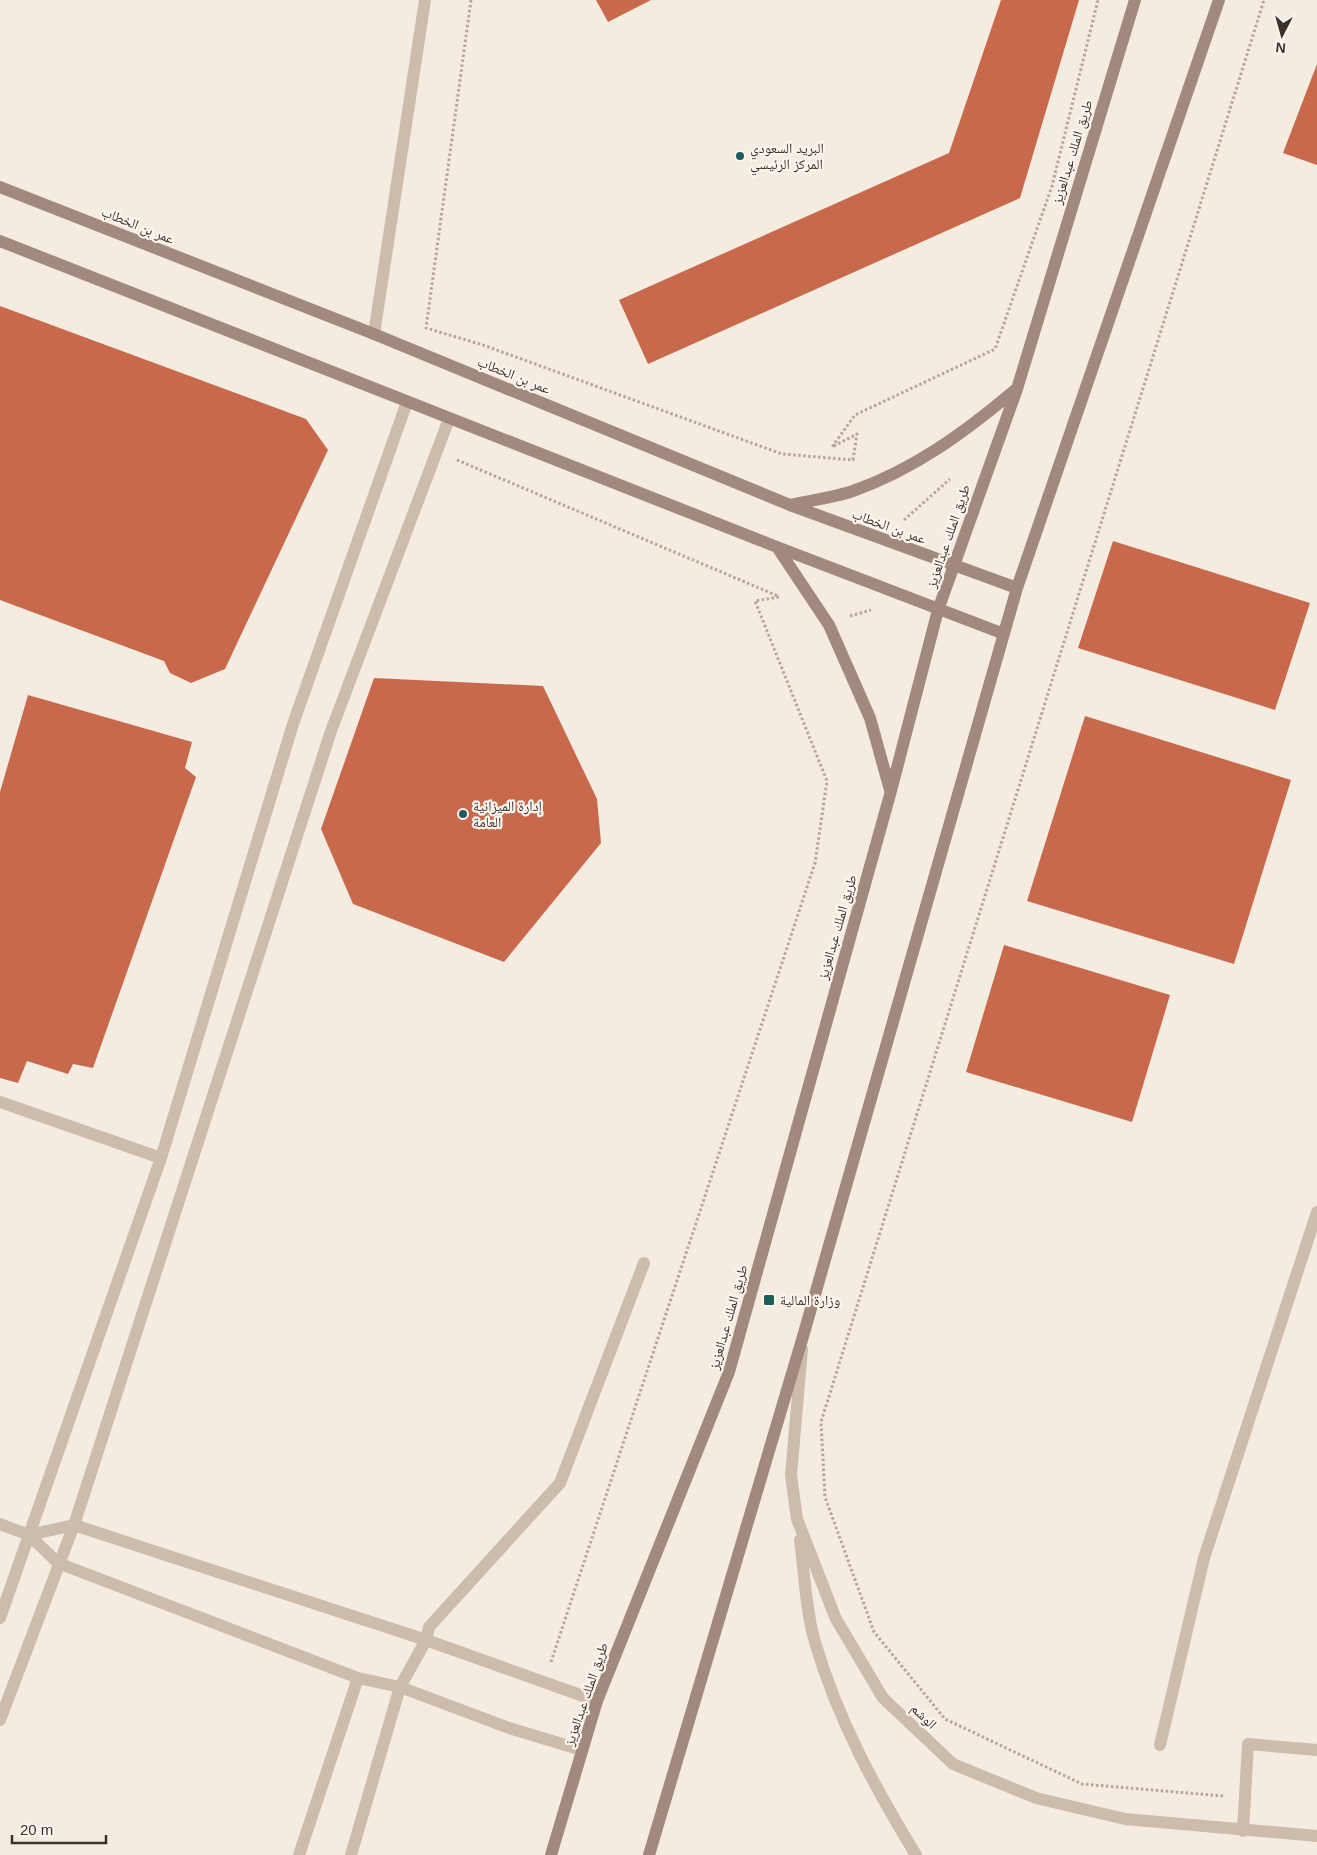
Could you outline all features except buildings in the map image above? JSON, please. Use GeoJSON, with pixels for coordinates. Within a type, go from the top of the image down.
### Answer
{"type":"FeatureCollection","features":[{"type":"Feature","properties":{"kind":"main road","name":"طريق الملك عبدالعزيز"},"geometry":{"type":"LineString","coordinates":[[551,1855],[597,1701],[729,1372],[891,792],[938,610],[952,565],[1017,389],[1135,0]]}},
{"type":"Feature","properties":{"kind":"main road"},"geometry":{"type":"LineString","coordinates":[[650,1855],[804,1334],[1017,588],[1219,0]]}},
{"type":"Feature","properties":{"kind":"main road","name":"عمر بن الخطاب"},"geometry":{"type":"LineString","coordinates":[[0,187],[374,334],[790,505],[1017,588]]}},
{"type":"Feature","properties":{"kind":"main road"},"geometry":{"type":"LineString","coordinates":[[0,241],[449,419],[1004,634]]}},
{"type":"Feature","properties":{"kind":"main road"},"geometry":{"type":"LineString","coordinates":[[790,505],[852,491],[916,464],[970,428],[1017,389]]}},
{"type":"Feature","properties":{"kind":"main road"},"geometry":{"type":"LineString","coordinates":[[777,547],[830,625],[870,718],[891,792]]}},
{"type":"Feature","properties":{"kind":"street"},"geometry":{"type":"LineString","coordinates":[[374,334],[425,0]]}},
{"type":"Feature","properties":{"kind":"street"},"geometry":{"type":"LineString","coordinates":[[0,1618],[161,1158],[293,724],[407,402]]}},
{"type":"Feature","properties":{"kind":"street"},"geometry":{"type":"LineString","coordinates":[[0,1720],[58,1562],[74,1525],[331,731],[449,419]]}},
{"type":"Feature","properties":{"kind":"street"},"geometry":{"type":"LineString","coordinates":[[0,1102],[161,1158]]}},
{"type":"Feature","properties":{"kind":"street"},"geometry":{"type":"LineString","coordinates":[[1160,1745],[1204,1558],[1317,1212]]}},
{"type":"Feature","properties":{"kind":"street"},"geometry":{"type":"LineString","coordinates":[[351,1855],[400,1687],[426,1640],[429,1627],[560,1483],[644,1263]]}},
{"type":"Feature","properties":{"kind":"street","name":"الوشم"},"geometry":{"type":"LineString","coordinates":[[804,1334],[791,1475],[797,1518],[836,1619],[883,1698],[953,1764],[1036,1798],[1125,1819],[1243,1831],[1317,1836]]}},
{"type":"Feature","properties":{"kind":"street"},"geometry":{"type":"LineString","coordinates":[[797,1518],[814,1640],[846,1725],[880,1796],[916,1855]]}},
{"type":"Feature","properties":{"kind":"street"},"geometry":{"type":"LineString","coordinates":[[0,1524],[29,1535],[58,1562],[358,1678],[400,1687],[509,1728],[582,1750]]}},
{"type":"Feature","properties":{"kind":"street"},"geometry":{"type":"LineString","coordinates":[[29,1535],[74,1525],[426,1640],[597,1701]]}},
{"type":"Feature","properties":{"kind":"street"},"geometry":{"type":"LineString","coordinates":[[299,1855],[358,1678]]}},
{"type":"Feature","properties":{"kind":"street"},"geometry":{"type":"LineString","coordinates":[[1243,1831],[1248,1744],[1317,1750]]}},
{"type":"Feature","properties":{"kind":"path"},"geometry":{"type":"LineString","coordinates":[[471,0],[426,328],[483,345],[782,454],[853,460],[857,434],[832,447],[855,415],[995,350],[1052,186],[1098,0]]}},
{"type":"Feature","properties":{"kind":"path"},"geometry":{"type":"LineString","coordinates":[[1245,1797],[1082,1784],[945,1719],[874,1632],[824,1498],[820,1422],[1264,0]]}},
{"type":"Feature","properties":{"kind":"path"},"geometry":{"type":"LineString","coordinates":[[437,451],[778,596],[755,601],[827,781],[815,863],[646,1381],[544,1682]]}},
{"type":"Feature","properties":{"kind":"path"},"geometry":{"type":"LineString","coordinates":[[904,520],[950,479]]}},
{"type":"Feature","properties":{"kind":"place","name":"البريد السعودي المركز الرئيسي"},"geometry":{"type":"Point","coordinates":[740,156]}},
{"type":"Feature","properties":{"kind":"place","name":"إدارة الميزانية العامة"},"geometry":{"type":"Point","coordinates":[463,814]}},
{"type":"Feature","properties":{"kind":"place","name":"وزارة المالية"},"geometry":{"type":"Point","coordinates":[769,1300]}}]}
